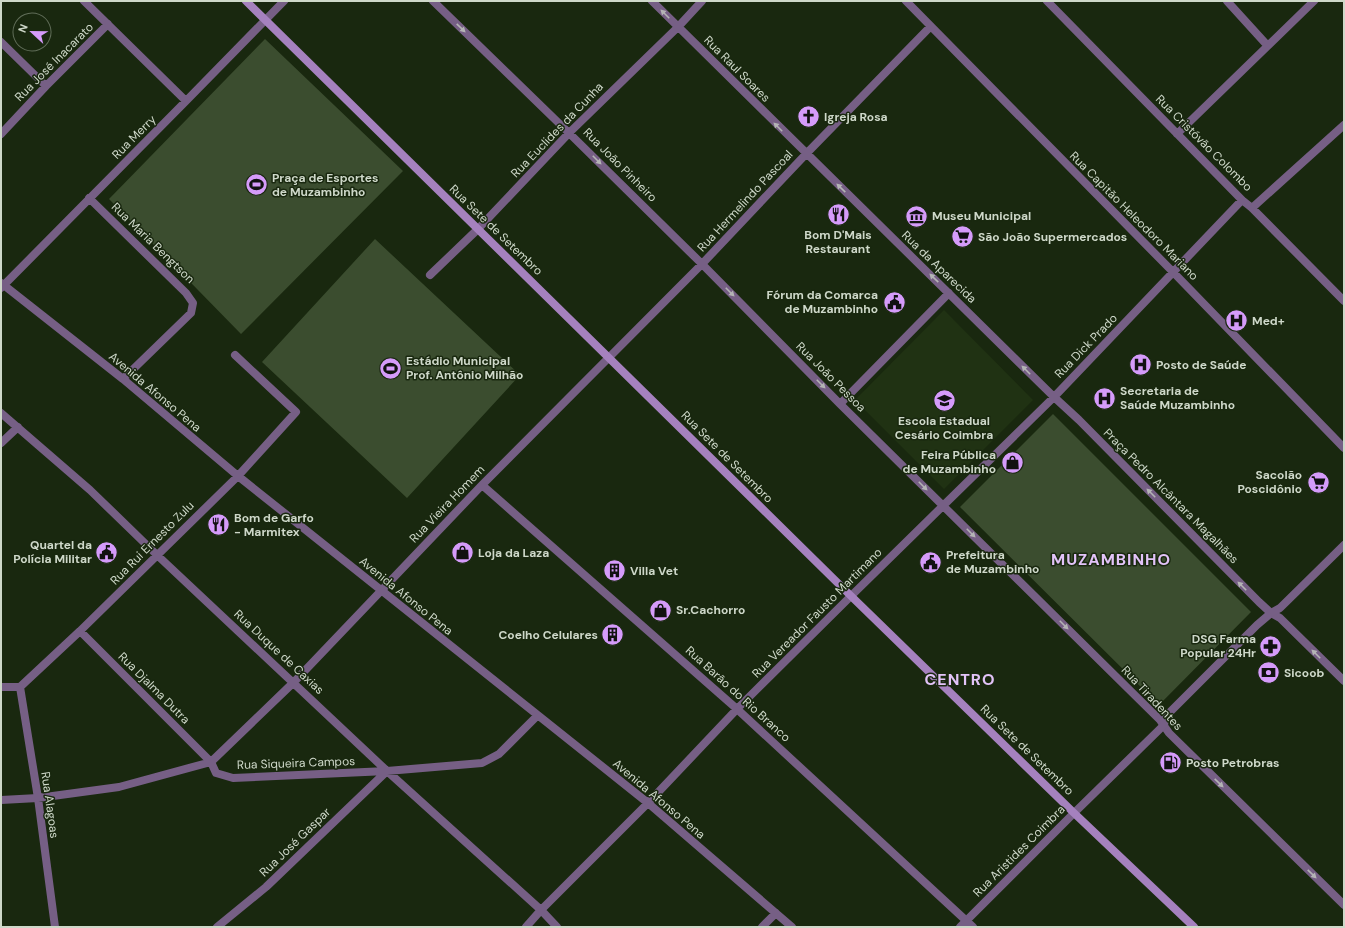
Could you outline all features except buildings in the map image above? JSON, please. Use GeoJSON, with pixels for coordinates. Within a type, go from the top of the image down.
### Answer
{"type":"FeatureCollection","features":[{"type":"Feature","properties":{"kind":"main road","name":"Rua Sete de Setembro"},"geometry":{"type":"LineString","coordinates":[[246,1],[851,596],[1074,813],[1194,927]]}},
{"type":"Feature","properties":{"kind":"street"},"geometry":{"type":"LineString","coordinates":[[84,1],[186,102]]}},
{"type":"Feature","properties":{"kind":"street","name":"Rua Merry"},"geometry":{"type":"LineString","coordinates":[[2,285],[186,102],[284,1]]}},
{"type":"Feature","properties":{"kind":"street","name":"Rua João Pinheiro"},"geometry":{"type":"LineString","coordinates":[[433,1],[702,264]]}},
{"type":"Feature","properties":{"kind":"street","name":"Rua Raul Soares"},"geometry":{"type":"LineString","coordinates":[[652,1],[806,154]]}},
{"type":"Feature","properties":{"kind":"street","name":"Rua Euclides da Cunha"},"geometry":{"type":"LineString","coordinates":[[430,276],[478,229],[569,133],[678,27],[702,1]]}},
{"type":"Feature","properties":{"kind":"street","name":"Rua Capitão Heleodoro Mariano"},"geometry":{"type":"LineString","coordinates":[[906,1],[930,27],[1174,272],[1344,448]]}},
{"type":"Feature","properties":{"kind":"street","name":"Rua Cristóvão Colombo"},"geometry":{"type":"LineString","coordinates":[[1048,1],[1242,200],[1252,208],[1344,301]]}},
{"type":"Feature","properties":{"kind":"street"},"geometry":{"type":"LineString","coordinates":[[1227,1],[1267,45]]}},
{"type":"Feature","properties":{"kind":"street"},"geometry":{"type":"LineString","coordinates":[[1177,134],[1314,1]]}},
{"type":"Feature","properties":{"kind":"street","name":"Rua José Inacarato"},"geometry":{"type":"LineString","coordinates":[[1,134],[46,86],[108,24]]}},
{"type":"Feature","properties":{"kind":"street","name":"Rua Hermelindo Pascoal"},"geometry":{"type":"LineString","coordinates":[[702,264],[806,154],[930,27]]}},
{"type":"Feature","properties":{"kind":"street"},"geometry":{"type":"LineString","coordinates":[[1,42],[46,86]]}},
{"type":"Feature","properties":{"kind":"street"},"geometry":{"type":"LineString","coordinates":[[1252,208],[1343,128]]}},
{"type":"Feature","properties":{"kind":"street","name":"Rua da Aparecida"},"geometry":{"type":"LineString","coordinates":[[806,154],[1054,397]]}},
{"type":"Feature","properties":{"kind":"street","name":"Rua Maria Bengtson"},"geometry":{"type":"LineString","coordinates":[[90,198],[186,293],[193,303],[191,313],[123,379]]}},
{"type":"Feature","properties":{"kind":"street","name":"Rua Dick Prado"},"geometry":{"type":"LineString","coordinates":[[944,506],[1054,397],[1242,200]]}},
{"type":"Feature","properties":{"kind":"street","name":"Rua Vieira Homem"},"geometry":{"type":"LineString","coordinates":[[211,762],[294,682],[482,485],[702,264]]}},
{"type":"Feature","properties":{"kind":"street","name":"Rua João Pessoa"},"geometry":{"type":"LineString","coordinates":[[702,264],[840,404],[944,506]]}},
{"type":"Feature","properties":{"kind":"street","name":"Avenida Afonso Pena"},"geometry":{"type":"LineString","coordinates":[[2,285],[123,379],[238,476],[648,803],[792,927]]}},
{"type":"Feature","properties":{"kind":"street"},"geometry":{"type":"LineString","coordinates":[[840,404],[949,293]]}},
{"type":"Feature","properties":{"kind":"street","name":"Rua Rui Ernesto Zulu"},"geometry":{"type":"LineString","coordinates":[[20,687],[80,631],[238,476],[296,412],[235,355]]}},
{"type":"Feature","properties":{"kind":"street","name":"Praça Pedro Alcântara Magalhães"},"geometry":{"type":"LineString","coordinates":[[1054,397],[1079,420],[1271,612]]}},
{"type":"Feature","properties":{"kind":"street","name":"Rua Duque de Caxias"},"geometry":{"type":"LineString","coordinates":[[1,413],[90,490],[387,771],[557,927]]}},
{"type":"Feature","properties":{"kind":"street"},"geometry":{"type":"LineString","coordinates":[[1,443],[18,427]]}},
{"type":"Feature","properties":{"kind":"street","name":"Rua Barão do Rio Branco"},"geometry":{"type":"LineString","coordinates":[[482,485],[737,709],[963,924],[973,927]]}},
{"type":"Feature","properties":{"kind":"street","name":"Rua Vereador Fausto Martimano"},"geometry":{"type":"LineString","coordinates":[[526,927],[540,910],[648,803],[737,709],[944,506]]}},
{"type":"Feature","properties":{"kind":"street","name":"Rua Tiradentes"},"geometry":{"type":"LineString","coordinates":[[944,506],[1164,725],[1169,733],[1344,905]]}},
{"type":"Feature","properties":{"kind":"street","name":"Rua Aristides Coimbra"},"geometry":{"type":"LineString","coordinates":[[963,924],[1164,725],[1166,716],[1271,612],[1280,608],[1344,545]]}},
{"type":"Feature","properties":{"kind":"street"},"geometry":{"type":"LineString","coordinates":[[1271,612],[1280,618],[1344,681]]}},
{"type":"Feature","properties":{"kind":"street","name":"Rua Djalma Dutra"},"geometry":{"type":"LineString","coordinates":[[80,631],[211,762]]}},
{"type":"Feature","properties":{"kind":"street"},"geometry":{"type":"LineString","coordinates":[[1,687],[20,687]]}},
{"type":"Feature","properties":{"kind":"street","name":"Rua Alagoas"},"geometry":{"type":"LineString","coordinates":[[20,687],[38,798],[55,927]]}},
{"type":"Feature","properties":{"kind":"street","name":"Rua Siqueira Campos"},"geometry":{"type":"LineString","coordinates":[[211,762],[216,773],[233,778],[387,771],[482,763],[499,754],[537,716]]}},
{"type":"Feature","properties":{"kind":"street"},"geometry":{"type":"LineString","coordinates":[[1,800],[38,798],[119,787],[211,762]]}},
{"type":"Feature","properties":{"kind":"street","name":"Rua José Gaspar"},"geometry":{"type":"LineString","coordinates":[[217,927],[266,887],[387,771]]}},
{"type":"Feature","properties":{"kind":"street"},"geometry":{"type":"LineString","coordinates":[[762,927],[776,913]]}},
{"type":"Feature","properties":{"kind":"shaded area","name":"Praça de Esportes de Muzambinho"},"geometry":{"type":"Polygon","coordinates":[[[265,39],[403,171],[241,334],[109,199],[265,39]]]}},
{"type":"Feature","properties":{"kind":"shaded area","name":"Estádio Municipal Prof. Antônio Milhão"},"geometry":{"type":"Polygon","coordinates":[[[375,239],[520,375],[407,498],[262,362],[375,239]]]}},
{"type":"Feature","properties":{"kind":"shaded area","name":"Escola Estadual Cesário Coimbra"},"geometry":{"type":"Polygon","coordinates":[[[944,310],[1033,400],[944,489],[855,400],[944,310]]]}},
{"type":"Feature","properties":{"kind":"shaded area"},"geometry":{"type":"Polygon","coordinates":[[[1053,414],[1251,612],[1159,705],[960,507],[1053,414]]]}},
{"type":"Feature","properties":{"kind":"place","name":"Igreja Rosa"},"geometry":{"type":"Point","coordinates":[808,117]}},
{"type":"Feature","properties":{"kind":"place","name":"Praça de Esportes de Muzambinho"},"geometry":{"type":"Point","coordinates":[256,185]}},
{"type":"Feature","properties":{"kind":"place","name":"Bom D'Mais Restaurant"},"geometry":{"type":"Point","coordinates":[838,214]}},
{"type":"Feature","properties":{"kind":"place","name":"Museu Municipal"},"geometry":{"type":"Point","coordinates":[917,216]}},
{"type":"Feature","properties":{"kind":"place","name":"São João Supermercados"},"geometry":{"type":"Point","coordinates":[963,237]}},
{"type":"Feature","properties":{"kind":"place","name":"Fórum da Comarca de Muzambinho"},"geometry":{"type":"Point","coordinates":[894,302]}},
{"type":"Feature","properties":{"kind":"place","name":"Med+"},"geometry":{"type":"Point","coordinates":[1237,321]}},
{"type":"Feature","properties":{"kind":"place","name":"Posto de Saúde"},"geometry":{"type":"Point","coordinates":[1140,365]}},
{"type":"Feature","properties":{"kind":"place","name":"Estádio Municipal Prof. Antônio Milhão"},"geometry":{"type":"Point","coordinates":[391,368]}},
{"type":"Feature","properties":{"kind":"place","name":"Secretaria de Saúde Muzambinho"},"geometry":{"type":"Point","coordinates":[1105,398]}},
{"type":"Feature","properties":{"kind":"place","name":"Escola Estadual Cesário Coimbra"},"geometry":{"type":"Point","coordinates":[944,400]}},
{"type":"Feature","properties":{"kind":"place","name":"Feira Pública de Muzambinho"},"geometry":{"type":"Point","coordinates":[1012,462]}},
{"type":"Feature","properties":{"kind":"place","name":"Sacolão Poscidônio"},"geometry":{"type":"Point","coordinates":[1318,482]}},
{"type":"Feature","properties":{"kind":"place","name":"Bom de Garfo - Marmitex"},"geometry":{"type":"Point","coordinates":[219,525]}},
{"type":"Feature","properties":{"kind":"place","name":"Quartel da Polícia Militar"},"geometry":{"type":"Point","coordinates":[107,552]}},
{"type":"Feature","properties":{"kind":"place","name":"Loja da Laza"},"geometry":{"type":"Point","coordinates":[463,553]}},
{"type":"Feature","properties":{"kind":"place","name":"Prefeitura de Muzambinho"},"geometry":{"type":"Point","coordinates":[931,562]}},
{"type":"Feature","properties":{"kind":"place","name":"Villa Vet"},"geometry":{"type":"Point","coordinates":[614,571]}},
{"type":"Feature","properties":{"kind":"place","name":"Sr.Cachorro"},"geometry":{"type":"Point","coordinates":[661,610]}},
{"type":"Feature","properties":{"kind":"place","name":"Coelho Celulares"},"geometry":{"type":"Point","coordinates":[613,635]}},
{"type":"Feature","properties":{"kind":"place","name":"DSG Farma Popular 24Hr"},"geometry":{"type":"Point","coordinates":[1271,646]}},
{"type":"Feature","properties":{"kind":"place","name":"Sicoob"},"geometry":{"type":"Point","coordinates":[1268,673]}},
{"type":"Feature","properties":{"kind":"place","name":"Posto Petrobras"},"geometry":{"type":"Point","coordinates":[1171,763]}},
{"type":"Feature","properties":{"kind":"district","name":"MUZAMBINHO"},"geometry":{"type":"Point","coordinates":[1111,559]}},
{"type":"Feature","properties":{"kind":"district","name":"CENTRO"},"geometry":{"type":"Point","coordinates":[960,679]}}]}
